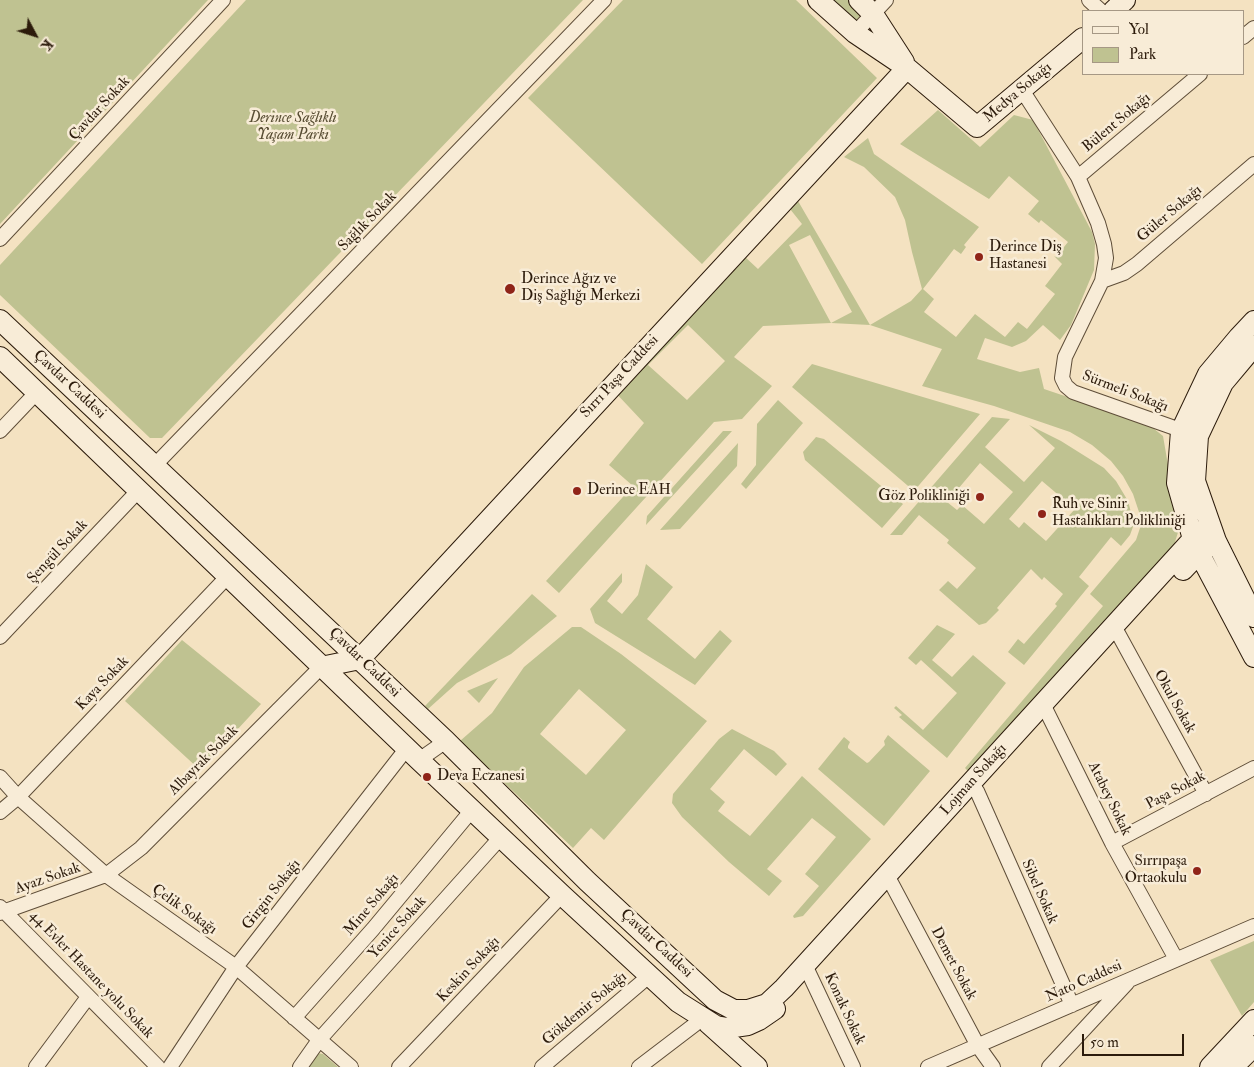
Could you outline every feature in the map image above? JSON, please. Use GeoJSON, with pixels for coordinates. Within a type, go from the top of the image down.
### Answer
{"type":"FeatureCollection","features":[{"type":"Feature","properties":{"kind":"main road"},"geometry":{"type":"LineString","coordinates":[[818,0],[855,33],[907,68]]}},
{"type":"Feature","properties":{"kind":"main road"},"geometry":{"type":"LineString","coordinates":[[859,0],[879,7],[907,68]]}},
{"type":"Feature","properties":{"kind":"main road"},"geometry":{"type":"LineString","coordinates":[[1114,10],[1126,0]]}},
{"type":"Feature","properties":{"kind":"main road","name":"Medya Sokağı"},"geometry":{"type":"LineString","coordinates":[[907,68],[978,127],[1082,39]]}},
{"type":"Feature","properties":{"kind":"main road","name":"Sırrı Paşa Caddesi"},"geometry":{"type":"LineString","coordinates":[[360,659],[907,68]]}},
{"type":"Feature","properties":{"kind":"main road","name":"Çavdar Caddesi"},"geometry":{"type":"LineString","coordinates":[[0,320],[360,659],[588,881],[715,1000],[734,1010],[748,1010],[767,1004]]}},
{"type":"Feature","properties":{"kind":"main road"},"geometry":{"type":"LineString","coordinates":[[1254,322],[1208,374],[1177,483],[1196,546],[1254,657]]}},
{"type":"Feature","properties":{"kind":"main road"},"geometry":{"type":"LineString","coordinates":[[1254,346],[1223,383],[1190,434],[1195,481],[1213,533],[1254,617]]}},
{"type":"Feature","properties":{"kind":"main road","name":"Çavdar Caddesi"},"geometry":{"type":"LineString","coordinates":[[0,357],[321,667],[648,976],[678,1002],[702,1019],[753,1064]]}},
{"type":"Feature","properties":{"kind":"main road","name":"Lojman Sokağı"},"geometry":{"type":"LineString","coordinates":[[748,1026],[754,1013],[807,969],[1196,546],[1213,533]]}},
{"type":"Feature","properties":{"kind":"main road"},"geometry":{"type":"LineString","coordinates":[[321,667],[360,659]]}},
{"type":"Feature","properties":{"kind":"main road","name":"Lojman Sokağı"},"geometry":{"type":"LineString","coordinates":[[890,879],[977,791],[1046,709]]}},
{"type":"Feature","properties":{"kind":"main road","name":"Lojman Sokağı"},"geometry":{"type":"LineString","coordinates":[[792,992],[807,969]]}},
{"type":"Feature","properties":{"kind":"main road","name":"Çavdar Caddesi"},"geometry":{"type":"LineString","coordinates":[[702,1019],[716,1026],[727,1028],[748,1026],[773,1011],[792,992]]}},
{"type":"Feature","properties":{"kind":"main road"},"geometry":{"type":"LineString","coordinates":[[1210,1067],[1254,1020]]}},
{"type":"Feature","properties":{"kind":"main road"},"geometry":{"type":"LineString","coordinates":[[748,1026],[745,1043],[753,1064]]}},
{"type":"Feature","properties":{"kind":"main road"},"geometry":{"type":"LineString","coordinates":[[1233,1067],[1254,1046]]}},
{"type":"Feature","properties":{"kind":"street","name":"Çavdar Sokak"},"geometry":{"type":"LineString","coordinates":[[0,239],[223,0]]}},
{"type":"Feature","properties":{"kind":"street","name":"Sağlık Sokak"},"geometry":{"type":"LineString","coordinates":[[155,465],[604,0]]}},
{"type":"Feature","properties":{"kind":"street"},"geometry":{"type":"LineString","coordinates":[[1090,0],[1099,10]]}},
{"type":"Feature","properties":{"kind":"street"},"geometry":{"type":"LineString","coordinates":[[855,33],[879,7]]}},
{"type":"Feature","properties":{"kind":"street"},"geometry":{"type":"LineString","coordinates":[[1244,36],[1254,28]]}},
{"type":"Feature","properties":{"kind":"street","name":"Bülent Sokağı"},"geometry":{"type":"LineString","coordinates":[[1078,177],[1199,75]]}},
{"type":"Feature","properties":{"kind":"street","name":"Sürmeli Sokağı"},"geometry":{"type":"LineString","coordinates":[[1022,90],[1078,177],[1098,223],[1106,258],[1102,281],[1065,357],[1062,378],[1066,386],[1073,392],[1190,434]]}},
{"type":"Feature","properties":{"kind":"street","name":"Güler Sokağı"},"geometry":{"type":"LineString","coordinates":[[1102,281],[1124,273],[1137,264],[1254,164]]}},
{"type":"Feature","properties":{"kind":"street"},"geometry":{"type":"LineString","coordinates":[[0,431],[37,392]]}},
{"type":"Feature","properties":{"kind":"street","name":"Şengül Sokak"},"geometry":{"type":"LineString","coordinates":[[0,637],[139,490]]}},
{"type":"Feature","properties":{"kind":"street","name":"Kaya Sokak"},"geometry":{"type":"LineString","coordinates":[[0,812],[18,797],[228,576]]}},
{"type":"Feature","properties":{"kind":"street","name":"Okul Sokak"},"geometry":{"type":"LineString","coordinates":[[1117,632],[1206,794]]}},
{"type":"Feature","properties":{"kind":"street","name":"Albayrak Sokak"},"geometry":{"type":"LineString","coordinates":[[106,875],[141,848],[321,667]]}},
{"type":"Feature","properties":{"kind":"street","name":"Atabey Sokak"},"geometry":{"type":"LineString","coordinates":[[1046,709],[1112,843],[1176,959]]}},
{"type":"Feature","properties":{"kind":"street","name":"Girgin Sokağı"},"geometry":{"type":"LineString","coordinates":[[170,1067],[236,967],[413,754],[446,741]]}},
{"type":"Feature","properties":{"kind":"street","name":"Paşa Sokak"},"geometry":{"type":"LineString","coordinates":[[1112,843],[1254,768]]}},
{"type":"Feature","properties":{"kind":"street","name":"Çelik Sokağı"},"geometry":{"type":"LineString","coordinates":[[0,777],[18,797],[106,875],[236,967],[351,1067]]}},
{"type":"Feature","properties":{"kind":"street","name":"Sibel Sokak"},"geometry":{"type":"LineString","coordinates":[[977,791],[1072,1005]]}},
{"type":"Feature","properties":{"kind":"street","name":"Mine Sokağı"},"geometry":{"type":"LineString","coordinates":[[294,1018],[373,929],[472,810]]}},
{"type":"Feature","properties":{"kind":"street","name":"Yenice Sokak"},"geometry":{"type":"LineString","coordinates":[[300,1067],[318,1040],[501,837]]}},
{"type":"Feature","properties":{"kind":"street","name":"Ayaz Sokak"},"geometry":{"type":"LineString","coordinates":[[1,912],[106,875]]}},
{"type":"Feature","properties":{"kind":"street","name":"Demet Sokak"},"geometry":{"type":"LineString","coordinates":[[890,879],[978,1046],[993,1067]]}},
{"type":"Feature","properties":{"kind":"street","name":"Keskin Sokağı"},"geometry":{"type":"LineString","coordinates":[[399,1067],[562,895]]}},
{"type":"Feature","properties":{"kind":"street","name":"44 Evler Hastane yolu Sokak"},"geometry":{"type":"LineString","coordinates":[[1,912],[158,1067]]}},
{"type":"Feature","properties":{"kind":"street","name":"Nato Caddesi"},"geometry":{"type":"LineString","coordinates":[[928,1067],[1254,926]]}},
{"type":"Feature","properties":{"kind":"street","name":"Konak Sokak"},"geometry":{"type":"LineString","coordinates":[[807,969],[853,1067]]}},
{"type":"Feature","properties":{"kind":"street","name":"Gökdemir Sokağı"},"geometry":{"type":"LineString","coordinates":[[542,1067],[648,976]]}},
{"type":"Feature","properties":{"kind":"street"},"geometry":{"type":"LineString","coordinates":[[1049,1067],[1131,978]]}},
{"type":"Feature","properties":{"kind":"street"},"geometry":{"type":"LineString","coordinates":[[36,1067],[88,996]]}},
{"type":"Feature","properties":{"kind":"street"},"geometry":{"type":"LineString","coordinates":[[640,1067],[702,1019]]}},
{"type":"Feature","properties":{"kind":"green space"},"geometry":{"type":"Polygon","coordinates":[[[0,0],[208,0],[0,224],[0,0]]]}},
{"type":"Feature","properties":{"kind":"green space","name":"Derince Sağlıklı Yaşam Parkı"},"geometry":{"type":"Polygon","coordinates":[[[246,0],[583,0],[162,438],[150,438],[0,295],[0,265],[246,0]]]}},
{"type":"Feature","properties":{"kind":"green space"},"geometry":{"type":"Polygon","coordinates":[[[623,0],[796,0],[877,78],[702,264],[528,98],[623,0]]]}},
{"type":"Feature","properties":{"kind":"green space"},"geometry":{"type":"Polygon","coordinates":[[[829,0],[850,0],[865,14],[855,25],[829,0]]]}},
{"type":"Feature","properties":{"kind":"green space"},"geometry":{"type":"Polygon","coordinates":[[[938,110],[980,147],[1014,115],[1033,120],[1092,232],[1095,244],[1094,270],[1071,325],[1060,340],[1043,325],[1026,341],[1012,347],[985,338],[977,359],[1020,372],[1039,368],[1044,389],[1148,424],[1163,436],[1179,529],[1172,552],[970,773],[965,768],[1103,606],[1090,594],[1136,540],[1141,525],[1141,518],[1133,494],[1123,476],[1111,461],[1092,445],[1070,432],[994,406],[922,386],[942,349],[870,325],[911,301],[922,289],[905,220],[895,197],[864,167],[844,157],[868,138],[874,154],[979,227],[964,245],[966,247],[961,254],[954,249],[923,289],[934,299],[924,312],[956,337],[975,314],[1005,337],[1018,322],[1027,329],[1055,294],[1045,286],[1062,264],[1054,256],[1056,257],[1068,242],[1041,220],[1039,223],[1028,214],[1039,201],[1009,176],[989,199],[900,144],[938,110]]]}},
{"type":"Feature","properties":{"kind":"green space"},"geometry":{"type":"Polygon","coordinates":[[[798,201],[870,325],[831,323],[763,326],[734,357],[772,386],[742,419],[714,422],[559,593],[546,581],[633,486],[609,465],[644,423],[613,390],[744,256],[758,269],[802,224],[790,209],[798,201]],[[810,235],[789,245],[831,323],[852,312],[810,235]],[[688,325],[648,365],[687,400],[725,361],[688,325]]]}},
{"type":"Feature","properties":{"kind":"green space"},"geometry":{"type":"Polygon","coordinates":[[[812,364],[980,414],[914,491],[792,387],[812,364]]]}},
{"type":"Feature","properties":{"kind":"green space"},"geometry":{"type":"Polygon","coordinates":[[[778,400],[803,423],[746,489],[741,484],[756,465],[757,424],[778,400]]]}},
{"type":"Feature","properties":{"kind":"green space"},"geometry":{"type":"Polygon","coordinates":[[[992,417],[1010,419],[985,447],[1024,482],[1055,448],[1029,425],[1061,441],[1104,468],[1116,481],[1128,501],[1134,524],[1130,535],[1121,546],[1111,537],[1079,577],[1089,586],[1024,665],[1008,652],[1018,639],[1024,644],[1057,606],[1055,604],[1063,594],[1044,577],[1042,580],[1031,569],[997,608],[999,610],[986,623],[979,625],[939,590],[948,581],[957,589],[976,568],[947,543],[949,540],[919,515],[902,535],[890,535],[992,417]],[[980,463],[947,502],[957,510],[962,505],[984,524],[1013,492],[980,463]],[[1042,481],[1009,519],[1019,528],[1024,522],[1046,541],[1075,509],[1042,481]]]}},
{"type":"Feature","properties":{"kind":"green space"},"geometry":{"type":"Polygon","coordinates":[[[723,431],[732,431],[646,525],[647,516],[723,431]]]}},
{"type":"Feature","properties":{"kind":"green space"},"geometry":{"type":"Polygon","coordinates":[[[816,437],[824,439],[903,504],[882,528],[805,460],[803,452],[816,437]]]}},
{"type":"Feature","properties":{"kind":"green space"},"geometry":{"type":"Polygon","coordinates":[[[738,443],[737,466],[680,529],[660,530],[738,443]]]}},
{"type":"Feature","properties":{"kind":"green space"},"geometry":{"type":"Polygon","coordinates":[[[646,564],[673,587],[647,619],[695,659],[720,630],[732,641],[695,685],[595,623],[590,609],[622,573],[622,582],[607,601],[622,614],[638,595],[646,564]]]}},
{"type":"Feature","properties":{"kind":"green space"},"geometry":{"type":"Polygon","coordinates":[[[532,594],[557,616],[511,654],[457,683],[428,709],[425,706],[532,594]]]}},
{"type":"Feature","properties":{"kind":"green space"},"geometry":{"type":"Polygon","coordinates":[[[937,625],[955,634],[932,660],[952,677],[973,655],[1006,683],[947,758],[899,717],[902,715],[894,708],[896,706],[923,730],[957,693],[921,660],[916,665],[908,658],[937,625]]]}},
{"type":"Feature","properties":{"kind":"green space"},"geometry":{"type":"Polygon","coordinates":[[[572,627],[581,627],[621,654],[707,721],[604,840],[591,828],[573,848],[460,741],[492,713],[524,667],[572,627]],[[579,689],[540,734],[586,775],[626,730],[579,689]]]}},
{"type":"Feature","properties":{"kind":"green space"},"geometry":{"type":"Polygon","coordinates":[[[182,640],[261,704],[200,770],[125,701],[182,640]]]}},
{"type":"Feature","properties":{"kind":"green space"},"geometry":{"type":"Polygon","coordinates":[[[498,678],[479,703],[467,691],[498,678]]]}},
{"type":"Feature","properties":{"kind":"green space"},"geometry":{"type":"Polygon","coordinates":[[[732,729],[774,751],[787,764],[776,776],[744,749],[710,789],[725,802],[718,811],[750,836],[802,776],[871,839],[803,916],[794,918],[793,916],[819,886],[805,874],[836,837],[812,818],[767,869],[782,881],[769,896],[729,862],[682,817],[672,803],[673,794],[719,739],[732,729]]]}},
{"type":"Feature","properties":{"kind":"green space"},"geometry":{"type":"Polygon","coordinates":[[[888,735],[930,771],[884,826],[818,769],[844,737],[850,742],[848,748],[867,763],[885,745],[884,741],[888,735]]]}},
{"type":"Feature","properties":{"kind":"green space"},"geometry":{"type":"Polygon","coordinates":[[[1254,941],[1254,1002],[1242,1016],[1210,960],[1254,941]]]}},
{"type":"Feature","properties":{"kind":"green space"},"geometry":{"type":"Polygon","coordinates":[[[317,1053],[323,1054],[338,1067],[308,1067],[317,1053]]]}},
{"type":"Feature","properties":{"kind":"place","name":"Derince Diş Hastanesi"},"geometry":{"type":"Point","coordinates":[979,257]}},
{"type":"Feature","properties":{"kind":"place","name":"Derince Ağız ve Diş Sağlığı Merkezi"},"geometry":{"type":"Point","coordinates":[510,289]}},
{"type":"Feature","properties":{"kind":"place","name":"Derince EAH"},"geometry":{"type":"Point","coordinates":[577,491]}},
{"type":"Feature","properties":{"kind":"place","name":"Göz Polikliniği"},"geometry":{"type":"Point","coordinates":[980,497]}},
{"type":"Feature","properties":{"kind":"place","name":"Ruh ve Sinir Hastalıkları Polikliniği"},"geometry":{"type":"Point","coordinates":[1042,514]}},
{"type":"Feature","properties":{"kind":"place","name":"Deva Eczanesi"},"geometry":{"type":"Point","coordinates":[427,777]}},
{"type":"Feature","properties":{"kind":"place","name":"Sırrıpaşa Ortaokulu"},"geometry":{"type":"Point","coordinates":[1197,871]}}]}
